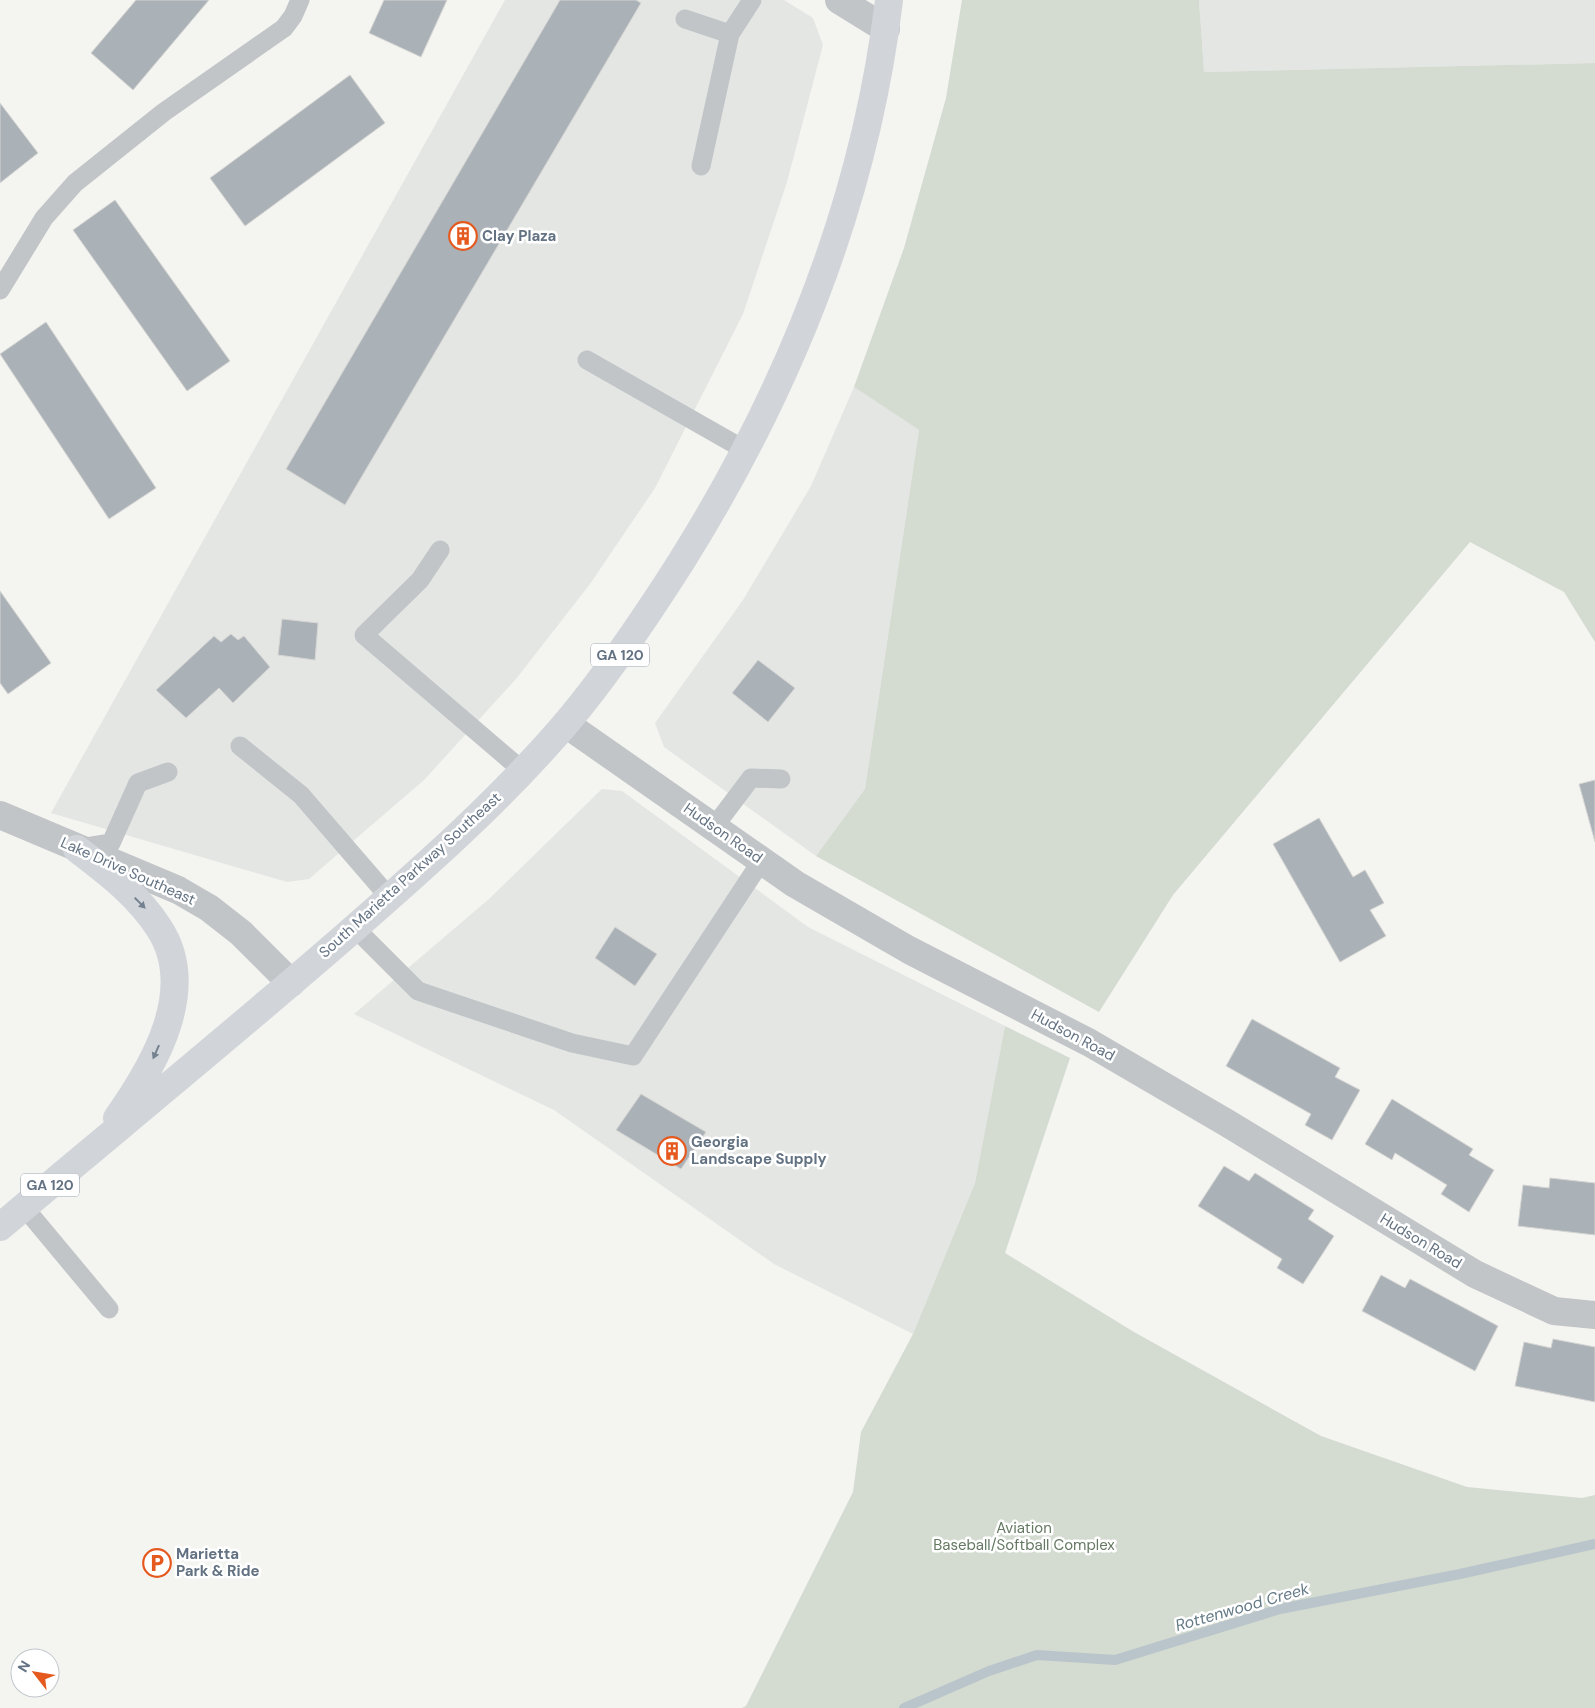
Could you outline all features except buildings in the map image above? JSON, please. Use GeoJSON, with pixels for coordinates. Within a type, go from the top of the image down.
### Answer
{"type":"FeatureCollection","features":[{"type":"Feature","properties":{"kind":"highway","name":"South Marietta Parkway Southeast"},"geometry":{"type":"LineString","coordinates":[[0,1227],[291,983],[441,851],[523,771],[566,724],[607,673],[653,607],[719,500],[777,388],[814,302],[844,211],[876,83],[886,29],[889,0]]}},
{"type":"Feature","properties":{"kind":"highway"},"geometry":{"type":"LineString","coordinates":[[77,849],[113,877],[146,909],[160,929],[167,944],[176,976],[173,1004],[152,1061],[128,1103],[99,1143]]}},
{"type":"Feature","properties":{"kind":"street"},"geometry":{"type":"LineString","coordinates":[[839,0],[886,29]]}},
{"type":"Feature","properties":{"kind":"street","name":"Hudson Road"},"geometry":{"type":"LineString","coordinates":[[566,724],[795,884],[909,950],[1090,1042],[1227,1122],[1475,1274],[1554,1311],[1595,1315]]}},
{"type":"Feature","properties":{"kind":"street","name":"Lake Drive Southeast"},"geometry":{"type":"LineString","coordinates":[[0,815],[178,890],[210,908],[241,933],[291,983]]}},
{"type":"Feature","properties":{"kind":"lane"},"geometry":{"type":"LineString","coordinates":[[0,290],[44,218],[75,183],[164,112],[284,28],[293,16],[300,0]]}},
{"type":"Feature","properties":{"kind":"lane"},"geometry":{"type":"LineString","coordinates":[[702,166],[730,34],[752,0]]}},
{"type":"Feature","properties":{"kind":"lane"},"geometry":{"type":"LineString","coordinates":[[685,19],[730,34]]}},
{"type":"Feature","properties":{"kind":"lane"},"geometry":{"type":"LineString","coordinates":[[587,360],[745,450]]}},
{"type":"Feature","properties":{"kind":"lane"},"geometry":{"type":"LineString","coordinates":[[440,550],[420,580],[364,635],[523,771]]}},
{"type":"Feature","properties":{"kind":"lane"},"geometry":{"type":"LineString","coordinates":[[240,746],[301,795],[389,897]]}},
{"type":"Feature","properties":{"kind":"lane"},"geometry":{"type":"LineString","coordinates":[[77,849],[111,844],[138,783],[168,772]]}},
{"type":"Feature","properties":{"kind":"lane"},"geometry":{"type":"LineString","coordinates":[[714,827],[751,778],[781,779]]}},
{"type":"Feature","properties":{"kind":"lane"},"geometry":{"type":"LineString","coordinates":[[355,928],[418,991],[572,1043],[633,1056],[762,860]]}},
{"type":"Feature","properties":{"kind":"lane"},"geometry":{"type":"LineString","coordinates":[[24,1207],[109,1309]]}},
{"type":"Feature","properties":{"kind":"shaded area"},"geometry":{"type":"Polygon","coordinates":[[[505,0],[784,0],[813,18],[823,45],[787,182],[743,314],[655,488],[590,584],[516,679],[424,780],[309,879],[287,882],[51,813],[505,0]]]}},
{"type":"Feature","properties":{"kind":"shaded area"},"geometry":{"type":"Polygon","coordinates":[[[1199,0],[1595,0],[1595,63],[1204,72],[1199,0]]]}},
{"type":"Feature","properties":{"kind":"shaded area"},"geometry":{"type":"Polygon","coordinates":[[[854,387],[919,430],[865,789],[816,856],[664,747],[655,723],[743,600],[811,486],[854,387]]]}},
{"type":"Feature","properties":{"kind":"shaded area"},"geometry":{"type":"Polygon","coordinates":[[[602,789],[622,791],[808,927],[1005,1026],[975,1183],[913,1334],[774,1264],[554,1110],[354,1014],[489,899],[602,789]]]}},
{"type":"Feature","properties":{"kind":"green space"},"geometry":{"type":"Polygon","coordinates":[[[962,0],[1199,0],[1204,72],[1595,63],[1595,642],[1564,592],[1470,542],[1173,895],[1099,1012],[816,856],[865,789],[919,430],[854,387],[904,248],[946,98],[962,0]]]}},
{"type":"Feature","properties":{"kind":"green space","name":"Aviation Baseball/Softball Complex"},"geometry":{"type":"Polygon","coordinates":[[[1005,1026],[1070,1058],[1005,1253],[1134,1332],[1321,1436],[1467,1487],[1582,1498],[1595,1495],[1595,1708],[742,1708],[746,1706],[853,1492],[861,1432],[913,1334],[975,1183],[1005,1026]]]}},
{"type":"Feature","properties":{"kind":"waterway","name":"Rottenwood Creek"},"geometry":{"type":"LineString","coordinates":[[904,1708],[989,1671],[1037,1655],[1115,1660],[1280,1609],[1460,1574],[1595,1544]]}},
{"type":"Feature","properties":{"kind":"place","name":"Clay Plaza"},"geometry":{"type":"Point","coordinates":[463,236]}},
{"type":"Feature","properties":{"kind":"place","name":"Georgia Landscape Supply"},"geometry":{"type":"Point","coordinates":[672,1151]}},
{"type":"Feature","properties":{"kind":"place","name":"Marietta Park & Ride"},"geometry":{"type":"Point","coordinates":[157,1563]}}]}
